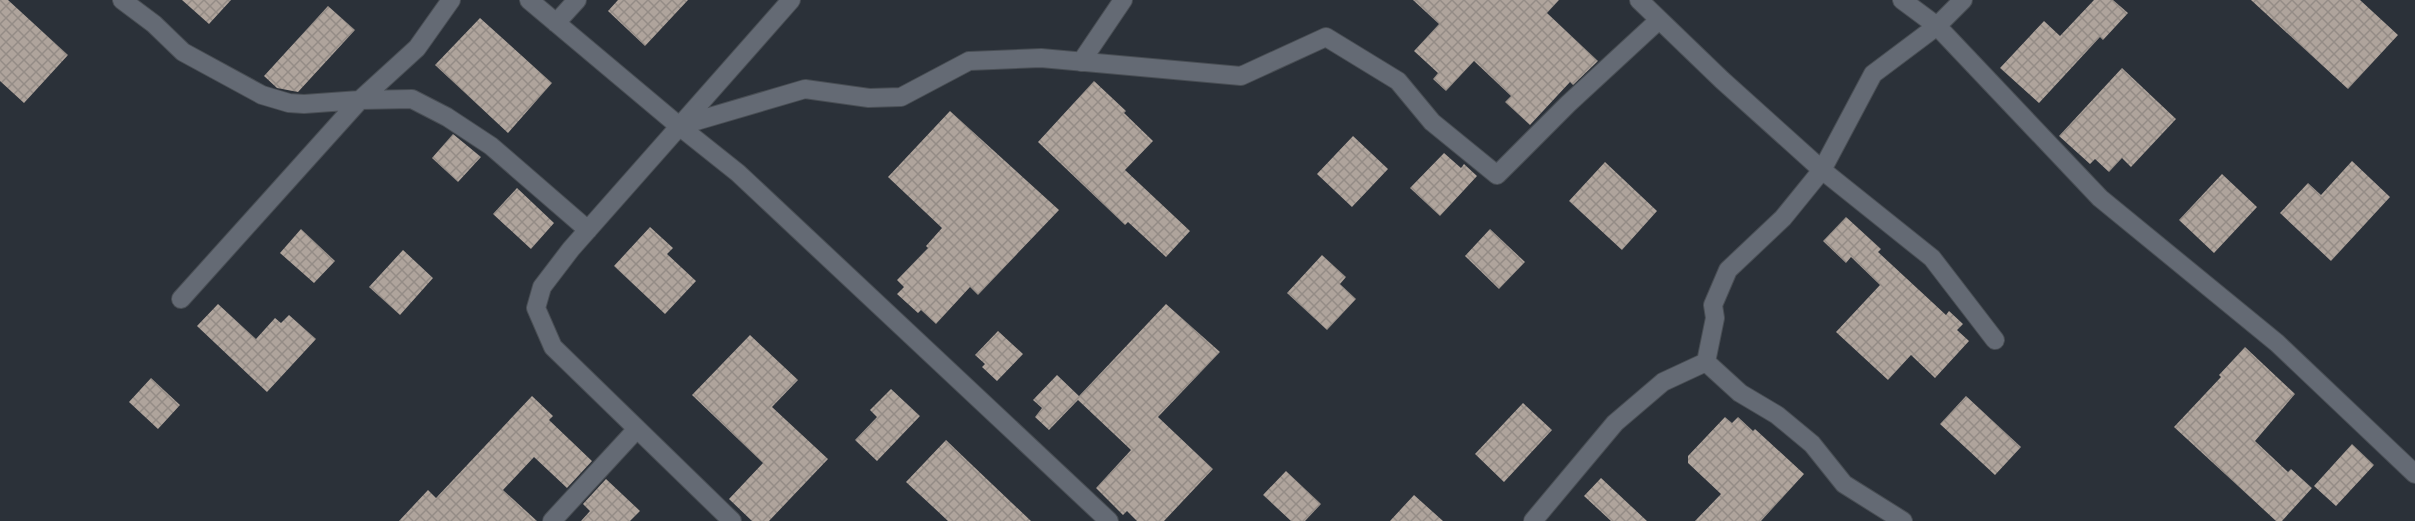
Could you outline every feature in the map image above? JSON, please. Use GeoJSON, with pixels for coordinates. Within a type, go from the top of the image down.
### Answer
{"type":"FeatureCollection","features":[{"type":"Feature","properties":{"kind":"street"},"geometry":{"type":"LineString","coordinates":[[122,0],[154,24],[183,52],[262,95],[289,103],[304,104],[412,99],[447,117],[491,146],[588,230]]}},
{"type":"Feature","properties":{"kind":"street"},"geometry":{"type":"LineString","coordinates":[[181,299],[360,100],[417,48],[451,0]]}},
{"type":"Feature","properties":{"kind":"street"},"geometry":{"type":"LineString","coordinates":[[529,0],[679,126],[738,172],[1109,521]]}},
{"type":"Feature","properties":{"kind":"street"},"geometry":{"type":"LineString","coordinates":[[556,23],[577,0]]}},
{"type":"Feature","properties":{"kind":"street"},"geometry":{"type":"LineString","coordinates":[[732,521],[553,347],[536,308],[542,287],[588,230],[791,0]]}},
{"type":"Feature","properties":{"kind":"street"},"geometry":{"type":"LineString","coordinates":[[1081,62],[1123,0]]}},
{"type":"Feature","properties":{"kind":"street"},"geometry":{"type":"LineString","coordinates":[[1639,0],[1722,80],[1822,170],[1932,258],[1995,340]]}},
{"type":"Feature","properties":{"kind":"street"},"geometry":{"type":"LineString","coordinates":[[1902,0],[1937,26],[2100,198],[2277,343],[2415,474]]}},
{"type":"Feature","properties":{"kind":"street"},"geometry":{"type":"LineString","coordinates":[[1706,362],[1715,318],[1713,305],[1728,270],[1784,218],[1822,170],[1873,74],[1937,26],[1963,0]]}},
{"type":"Feature","properties":{"kind":"street"},"geometry":{"type":"LineString","coordinates":[[679,126],[805,89],[868,98],[901,98],[969,61],[1041,58],[1241,76],[1326,36],[1398,81],[1432,122],[1497,175],[1568,104],[1659,20]]}},
{"type":"Feature","properties":{"kind":"street"},"geometry":{"type":"LineString","coordinates":[[1533,521],[1615,423],[1663,382],[1706,362]]}},
{"type":"Feature","properties":{"kind":"street"},"geometry":{"type":"LineString","coordinates":[[1706,362],[1740,393],[1777,415],[1812,444],[1844,484],[1903,521]]}},
{"type":"Feature","properties":{"kind":"street"},"geometry":{"type":"LineString","coordinates":[[552,521],[636,430]]}},
{"type":"Feature","properties":{"kind":"building"},"geometry":{"type":"Polygon","coordinates":[[[0,0],[8,0],[68,55],[24,103],[0,81],[0,0]]]}},
{"type":"Feature","properties":{"kind":"building"},"geometry":{"type":"Polygon","coordinates":[[[182,0],[231,0],[209,24],[182,0]]]}},
{"type":"Feature","properties":{"kind":"building"},"geometry":{"type":"Polygon","coordinates":[[[618,0],[688,0],[645,46],[608,11],[618,0]]]}},
{"type":"Feature","properties":{"kind":"building"},"geometry":{"type":"Polygon","coordinates":[[[1413,0],[1559,0],[1547,13],[1598,61],[1573,85],[1570,82],[1530,125],[1505,102],[1511,96],[1474,61],[1446,91],[1433,79],[1438,73],[1414,51],[1439,24],[1413,0]]]}},
{"type":"Feature","properties":{"kind":"building"},"geometry":{"type":"Polygon","coordinates":[[[2094,0],[2113,0],[2128,13],[2103,40],[2100,37],[2039,103],[2000,68],[2044,21],[2060,36],[2094,0]]]}},
{"type":"Feature","properties":{"kind":"building"},"geometry":{"type":"Polygon","coordinates":[[[2251,0],[2360,0],[2398,35],[2348,89],[2251,0]]]}},
{"type":"Feature","properties":{"kind":"building"},"geometry":{"type":"Polygon","coordinates":[[[328,6],[355,30],[298,92],[277,88],[264,76],[328,6]]]}},
{"type":"Feature","properties":{"kind":"building"},"geometry":{"type":"Polygon","coordinates":[[[480,18],[552,83],[508,133],[435,65],[480,18]]]}},
{"type":"Feature","properties":{"kind":"building"},"geometry":{"type":"Polygon","coordinates":[[[2122,68],[2176,119],[2131,167],[2122,158],[2109,172],[2095,159],[2090,164],[2059,136],[2122,68]]]}},
{"type":"Feature","properties":{"kind":"building"},"geometry":{"type":"Polygon","coordinates":[[[1094,81],[1153,141],[1125,170],[1190,231],[1166,257],[1128,222],[1125,225],[1038,142],[1094,81]]]}},
{"type":"Feature","properties":{"kind":"building"},"geometry":{"type":"Polygon","coordinates":[[[950,111],[1059,210],[978,295],[970,287],[936,324],[921,310],[918,313],[897,294],[904,287],[897,280],[928,248],[926,246],[942,228],[888,177],[950,111]]]}},
{"type":"Feature","properties":{"kind":"building"},"geometry":{"type":"Polygon","coordinates":[[[453,134],[481,157],[458,182],[432,158],[453,134]]]}},
{"type":"Feature","properties":{"kind":"building"},"geometry":{"type":"Polygon","coordinates":[[[1353,136],[1388,169],[1352,207],[1317,174],[1353,136]]]}},
{"type":"Feature","properties":{"kind":"building"},"geometry":{"type":"Polygon","coordinates":[[[1444,153],[1461,168],[1464,164],[1477,176],[1440,216],[1410,188],[1444,153]]]}},
{"type":"Feature","properties":{"kind":"building"},"geometry":{"type":"Polygon","coordinates":[[[2352,161],[2390,197],[2331,261],[2280,213],[2308,183],[2321,195],[2352,161]]]}},
{"type":"Feature","properties":{"kind":"building"},"geometry":{"type":"Polygon","coordinates":[[[1605,162],[1657,211],[1622,250],[1569,201],[1605,162]]]}},
{"type":"Feature","properties":{"kind":"building"},"geometry":{"type":"Polygon","coordinates":[[[2222,174],[2257,207],[2214,253],[2179,220],[2222,174]]]}},
{"type":"Feature","properties":{"kind":"building"},"geometry":{"type":"Polygon","coordinates":[[[517,188],[554,223],[531,249],[493,214],[517,188]]]}},
{"type":"Feature","properties":{"kind":"building"},"geometry":{"type":"Polygon","coordinates":[[[1846,217],[1881,249],[1878,252],[1946,315],[1949,311],[1963,324],[1957,330],[1969,341],[1935,378],[1911,355],[1888,380],[1836,332],[1880,285],[1851,257],[1846,263],[1823,241],[1846,217]]]}},
{"type":"Feature","properties":{"kind":"building"},"geometry":{"type":"Polygon","coordinates":[[[650,227],[673,248],[667,254],[696,281],[665,314],[614,266],[650,227]]]}},
{"type":"Feature","properties":{"kind":"building"},"geometry":{"type":"Polygon","coordinates":[[[301,229],[335,261],[314,283],[280,253],[301,229]]]}},
{"type":"Feature","properties":{"kind":"building"},"geometry":{"type":"Polygon","coordinates":[[[1490,229],[1525,262],[1499,289],[1465,256],[1490,229]]]}},
{"type":"Feature","properties":{"kind":"building"},"geometry":{"type":"Polygon","coordinates":[[[403,250],[433,278],[400,315],[369,287],[403,250]]]}},
{"type":"Feature","properties":{"kind":"building"},"geometry":{"type":"Polygon","coordinates":[[[1322,255],[1346,277],[1340,284],[1356,299],[1327,330],[1287,293],[1322,255]]]}},
{"type":"Feature","properties":{"kind":"building"},"geometry":{"type":"Polygon","coordinates":[[[218,304],[256,339],[275,318],[281,323],[289,315],[316,339],[267,392],[197,326],[218,304]]]}},
{"type":"Feature","properties":{"kind":"building"},"geometry":{"type":"Polygon","coordinates":[[[1166,304],[1220,352],[1158,417],[1213,469],[1164,521],[1137,521],[1127,511],[1123,515],[1096,488],[1131,450],[1078,400],[1049,430],[1035,417],[1042,408],[1033,400],[1057,375],[1079,396],[1166,304]]]}},
{"type":"Feature","properties":{"kind":"building"},"geometry":{"type":"Polygon","coordinates":[[[998,331],[1023,354],[997,381],[982,367],[985,364],[975,355],[998,331]]]}},
{"type":"Feature","properties":{"kind":"building"},"geometry":{"type":"Polygon","coordinates":[[[750,335],[798,380],[772,407],[828,459],[769,521],[752,521],[729,499],[763,463],[692,395],[750,335]]]}},
{"type":"Feature","properties":{"kind":"building"},"geometry":{"type":"Polygon","coordinates":[[[2245,347],[2295,394],[2255,441],[2288,472],[2291,469],[2312,488],[2282,521],[2276,521],[2174,427],[2221,377],[2219,375],[2245,347]]]}},
{"type":"Feature","properties":{"kind":"building"},"geometry":{"type":"Polygon","coordinates":[[[151,378],[180,405],[158,429],[129,402],[151,378]]]}},
{"type":"Feature","properties":{"kind":"building"},"geometry":{"type":"Polygon","coordinates":[[[891,389],[920,416],[877,461],[855,440],[877,417],[870,410],[891,389]]]}},
{"type":"Feature","properties":{"kind":"building"},"geometry":{"type":"Polygon","coordinates":[[[532,396],[553,416],[549,420],[592,461],[567,488],[534,457],[503,490],[537,521],[399,521],[428,490],[436,498],[532,396]]]}},
{"type":"Feature","properties":{"kind":"building"},"geometry":{"type":"Polygon","coordinates":[[[1966,396],[2021,447],[1995,475],[1940,424],[1966,396]]]}},
{"type":"Feature","properties":{"kind":"building"},"geometry":{"type":"Polygon","coordinates":[[[1523,403],[1552,430],[1504,482],[1475,454],[1523,403]]]}},
{"type":"Feature","properties":{"kind":"building"},"geometry":{"type":"Polygon","coordinates":[[[1725,417],[1732,423],[1738,417],[1753,431],[1755,429],[1804,474],[1761,521],[1695,521],[1721,494],[1688,463],[1688,456],[1725,417]]]}},
{"type":"Feature","properties":{"kind":"building"},"geometry":{"type":"Polygon","coordinates":[[[946,440],[1031,521],[948,521],[906,482],[946,440]]]}},
{"type":"Feature","properties":{"kind":"building"},"geometry":{"type":"Polygon","coordinates":[[[2352,444],[2374,465],[2336,506],[2314,486],[2352,444]]]}},
{"type":"Feature","properties":{"kind":"building"},"geometry":{"type":"Polygon","coordinates":[[[1286,471],[1321,504],[1305,521],[1291,521],[1263,495],[1286,471]]]}},
{"type":"Feature","properties":{"kind":"building"},"geometry":{"type":"Polygon","coordinates":[[[1601,478],[1647,521],[1611,521],[1584,496],[1601,478]]]}},
{"type":"Feature","properties":{"kind":"building"},"geometry":{"type":"Polygon","coordinates":[[[606,479],[640,511],[630,521],[581,521],[590,511],[583,504],[606,479]]]}},
{"type":"Feature","properties":{"kind":"building"},"geometry":{"type":"Polygon","coordinates":[[[1414,495],[1443,521],[1390,521],[1414,495]]]}}]}
